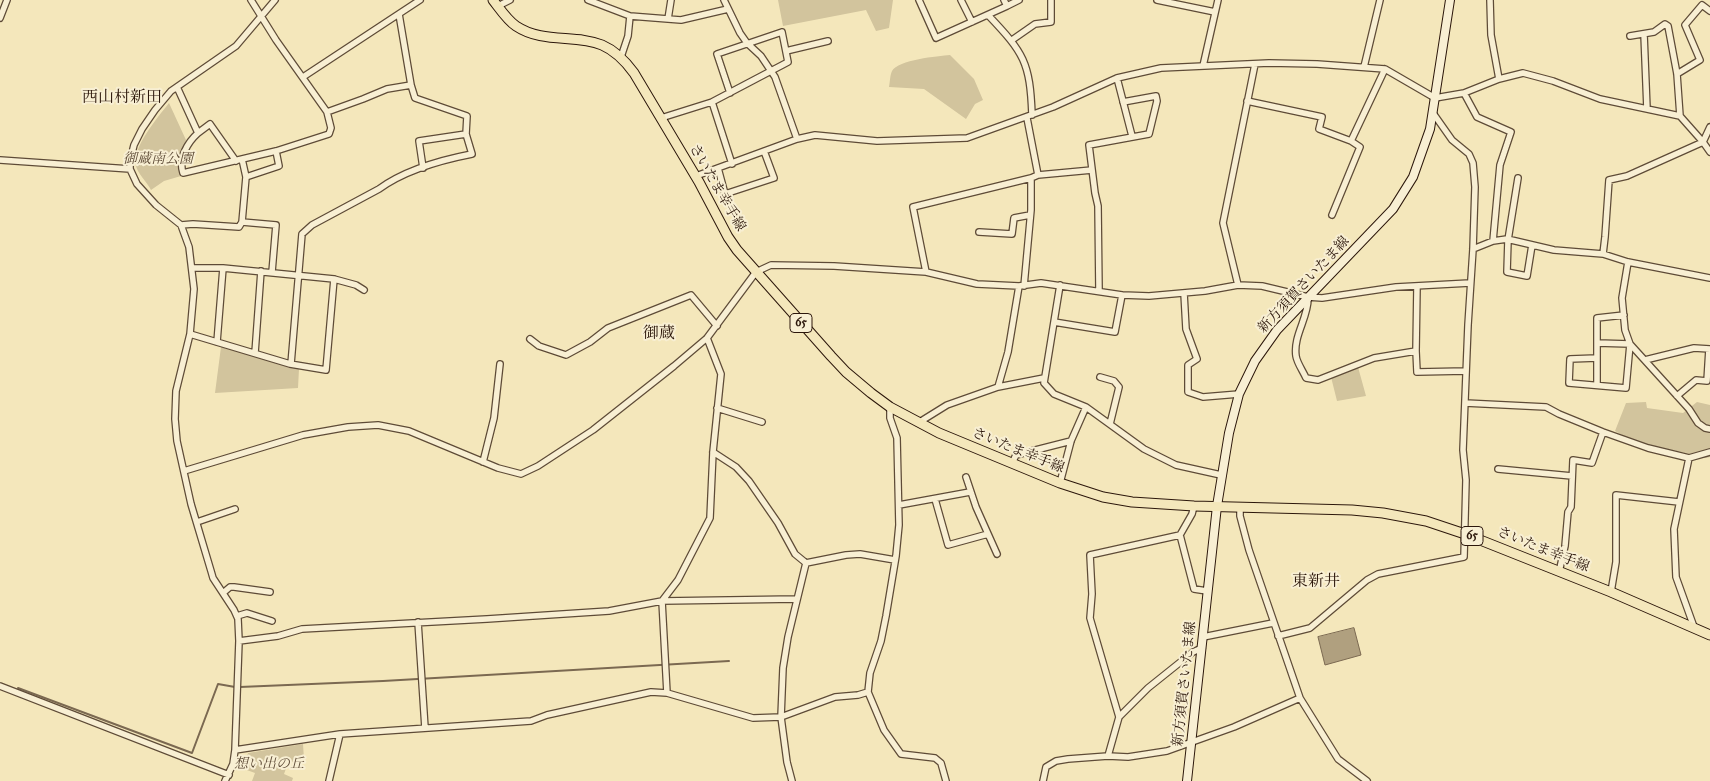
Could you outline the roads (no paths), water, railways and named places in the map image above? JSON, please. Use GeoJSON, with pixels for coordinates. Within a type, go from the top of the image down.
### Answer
{"type":"FeatureCollection","features":[{"type":"Feature","properties":{"kind":"main road","name":"新方須賀さいたま線"},"geometry":{"type":"LineString","coordinates":[[1188,781],[1221,475],[1228,433],[1239,394],[1265,344],[1387,215],[1404,193],[1422,157],[1428,135],[1436,98],[1450,0]]}},
{"type":"Feature","properties":{"kind":"main road","name":"さいたま幸手線"},"geometry":{"type":"LineString","coordinates":[[496,3],[516,26],[525,30],[547,37],[601,45],[621,57],[634,73],[696,176],[728,237],[756,272],[846,372],[890,407],[939,434],[1060,483],[1115,500],[1194,506],[1383,512],[1426,521],[1465,534],[1611,592],[1710,635]]}},
{"type":"Feature","properties":{"kind":"street"},"geometry":{"type":"LineString","coordinates":[[0,18],[7,0]]}},
{"type":"Feature","properties":{"kind":"street"},"geometry":{"type":"LineString","coordinates":[[236,161],[210,124],[188,143],[181,166],[183,173],[236,161],[276,151],[329,134],[331,128],[327,112],[276,40],[251,0]]}},
{"type":"Feature","properties":{"kind":"street"},"geometry":{"type":"LineString","coordinates":[[226,781],[235,750],[239,641],[237,616],[213,578],[177,441],[175,409],[177,383],[190,334],[194,289],[193,268],[186,236],[181,225],[145,194],[137,184],[130,169],[134,145],[142,129],[171,91],[236,46],[275,0]]}},
{"type":"Feature","properties":{"kind":"street"},"geometry":{"type":"LineString","coordinates":[[303,77],[420,0]]}},
{"type":"Feature","properties":{"kind":"street"},"geometry":{"type":"LineString","coordinates":[[496,3],[510,0]]}},
{"type":"Feature","properties":{"kind":"street"},"geometry":{"type":"LineString","coordinates":[[588,0],[630,16],[681,20],[728,9]]}},
{"type":"Feature","properties":{"kind":"street"},"geometry":{"type":"LineString","coordinates":[[668,19],[671,0]]}},
{"type":"Feature","properties":{"kind":"street"},"geometry":{"type":"LineString","coordinates":[[724,0],[740,33],[772,71],[797,139]]}},
{"type":"Feature","properties":{"kind":"street"},"geometry":{"type":"LineString","coordinates":[[919,0],[936,38],[1019,0]]}},
{"type":"Feature","properties":{"kind":"street"},"geometry":{"type":"LineString","coordinates":[[961,0],[972,22]]}},
{"type":"Feature","properties":{"kind":"street"},"geometry":{"type":"LineString","coordinates":[[1004,0],[1007,6]]}},
{"type":"Feature","properties":{"kind":"street"},"geometry":{"type":"LineString","coordinates":[[1012,40],[1035,24],[1051,22],[1051,0]]}},
{"type":"Feature","properties":{"kind":"street"},"geometry":{"type":"LineString","coordinates":[[1157,0],[1215,12]]}},
{"type":"Feature","properties":{"kind":"street"},"geometry":{"type":"LineString","coordinates":[[1203,66],[1218,0]]}},
{"type":"Feature","properties":{"kind":"street"},"geometry":{"type":"LineString","coordinates":[[1364,67],[1380,0]]}},
{"type":"Feature","properties":{"kind":"street"},"geometry":{"type":"LineString","coordinates":[[1490,0],[1491,36],[1499,79]]}},
{"type":"Feature","properties":{"kind":"street"},"geometry":{"type":"LineString","coordinates":[[1677,74],[1700,60],[1685,25],[1702,5],[1710,11]]}},
{"type":"Feature","properties":{"kind":"street"},"geometry":{"type":"LineString","coordinates":[[291,364],[302,234],[312,225],[379,189],[388,182],[447,159],[472,154],[466,134],[467,116],[415,98],[399,14]]}},
{"type":"Feature","properties":{"kind":"street"},"geometry":{"type":"LineString","coordinates":[[988,15],[1012,40],[1024,59],[1028,71],[1031,85],[1030,116],[1038,174]]}},
{"type":"Feature","properties":{"kind":"street"},"geometry":{"type":"LineString","coordinates":[[621,57],[628,36],[630,16]]}},
{"type":"Feature","properties":{"kind":"street"},"geometry":{"type":"LineString","coordinates":[[1630,36],[1654,32],[1665,24],[1668,26],[1677,74],[1680,116]]}},
{"type":"Feature","properties":{"kind":"street"},"geometry":{"type":"LineString","coordinates":[[661,118],[712,102],[788,62],[782,32],[717,54],[730,92]]}},
{"type":"Feature","properties":{"kind":"street"},"geometry":{"type":"LineString","coordinates":[[1644,34],[1646,109]]}},
{"type":"Feature","properties":{"kind":"street"},"geometry":{"type":"LineString","coordinates":[[786,51],[828,41]]}},
{"type":"Feature","properties":{"kind":"street"},"geometry":{"type":"LineString","coordinates":[[1238,285],[1223,223],[1255,64]]}},
{"type":"Feature","properties":{"kind":"street"},"geometry":{"type":"LineString","coordinates":[[696,176],[797,139],[815,135],[877,141],[967,138],[1053,107],[1117,78],[1161,68],[1255,64],[1318,64],[1385,69],[1436,98],[1464,93],[1499,79],[1523,73],[1553,81],[1600,100],[1680,116],[1710,152]]}},
{"type":"Feature","properties":{"kind":"street"},"geometry":{"type":"LineString","coordinates":[[1351,141],[1385,69]]}},
{"type":"Feature","properties":{"kind":"street"},"geometry":{"type":"LineString","coordinates":[[1117,78],[1132,136]]}},
{"type":"Feature","properties":{"kind":"street"},"geometry":{"type":"LineString","coordinates":[[327,112],[363,99],[386,88],[411,85]]}},
{"type":"Feature","properties":{"kind":"street"},"geometry":{"type":"LineString","coordinates":[[176,87],[198,133]]}},
{"type":"Feature","properties":{"kind":"street"},"geometry":{"type":"LineString","coordinates":[[1464,93],[1477,117],[1511,132],[1500,165],[1493,241]]}},
{"type":"Feature","properties":{"kind":"street"},"geometry":{"type":"LineString","coordinates":[[1099,291],[1098,206],[1089,145],[1149,134],[1157,101],[1156,96],[1123,102]]}},
{"type":"Feature","properties":{"kind":"street"},"geometry":{"type":"LineString","coordinates":[[1247,101],[1322,117],[1318,129],[1351,141],[1360,148],[1332,215]]}},
{"type":"Feature","properties":{"kind":"street"},"geometry":{"type":"LineString","coordinates":[[712,102],[732,164]]}},
{"type":"Feature","properties":{"kind":"street"},"geometry":{"type":"LineString","coordinates":[[1278,636],[1310,628],[1367,580],[1378,574],[1464,557],[1466,480],[1463,450],[1475,187],[1473,163],[1468,154],[1452,140],[1433,113]]}},
{"type":"Feature","properties":{"kind":"street"},"geometry":{"type":"LineString","coordinates":[[1703,142],[1710,127]]}},
{"type":"Feature","properties":{"kind":"street"},"geometry":{"type":"LineString","coordinates":[[423,168],[419,142],[466,134]]}},
{"type":"Feature","properties":{"kind":"street"},"geometry":{"type":"LineString","coordinates":[[1602,254],[1609,180],[1628,176],[1710,140]]}},
{"type":"Feature","properties":{"kind":"street"},"geometry":{"type":"LineString","coordinates":[[246,177],[279,166],[276,151]]}},
{"type":"Feature","properties":{"kind":"street"},"geometry":{"type":"LineString","coordinates":[[718,168],[725,194],[774,178],[764,151]]}},
{"type":"Feature","properties":{"kind":"street"},"geometry":{"type":"LineString","coordinates":[[181,225],[239,227],[242,222],[246,177],[242,159]]}},
{"type":"Feature","properties":{"kind":"street"},"geometry":{"type":"LineString","coordinates":[[0,160],[130,169]]}},
{"type":"Feature","properties":{"kind":"street"},"geometry":{"type":"LineString","coordinates":[[926,272],[913,207],[1031,178],[1038,174],[1092,170]]}},
{"type":"Feature","properties":{"kind":"street"},"geometry":{"type":"LineString","coordinates":[[998,387],[1008,352],[1022,286],[1030,215],[1031,178]]}},
{"type":"Feature","properties":{"kind":"street"},"geometry":{"type":"LineString","coordinates":[[1518,178],[1508,240],[1507,272],[1528,276],[1532,245]]}},
{"type":"Feature","properties":{"kind":"street"},"geometry":{"type":"LineString","coordinates":[[979,232],[1012,234],[1014,218],[1030,215]]}},
{"type":"Feature","properties":{"kind":"street"},"geometry":{"type":"LineString","coordinates":[[242,222],[276,225],[272,272]]}},
{"type":"Feature","properties":{"kind":"street"},"geometry":{"type":"LineString","coordinates":[[1473,249],[1493,241],[1508,240],[1554,250],[1602,254],[1628,262],[1710,278]]}},
{"type":"Feature","properties":{"kind":"street"},"geometry":{"type":"LineString","coordinates":[[1628,262],[1622,298],[1625,330],[1630,344],[1677,396],[1698,423],[1710,429]]}},
{"type":"Feature","properties":{"kind":"street"},"geometry":{"type":"LineString","coordinates":[[184,471],[303,435],[348,427],[378,425],[409,431],[506,471],[521,474],[538,466],[593,430],[617,411],[707,338],[756,272],[763,268],[780,264],[926,272],[976,284],[1022,286],[1041,283],[1122,295],[1149,296],[1205,291],[1238,285],[1262,286],[1308,297],[1322,298],[1396,287],[1470,283]]}},
{"type":"Feature","properties":{"kind":"street"},"geometry":{"type":"LineString","coordinates":[[193,268],[224,268],[334,279],[356,285],[364,290]]}},
{"type":"Feature","properties":{"kind":"street"},"geometry":{"type":"LineString","coordinates":[[217,342],[224,268]]}},
{"type":"Feature","properties":{"kind":"street"},"geometry":{"type":"LineString","coordinates":[[255,353],[261,272]]}},
{"type":"Feature","properties":{"kind":"street"},"geometry":{"type":"LineString","coordinates":[[190,334],[291,364],[326,370],[334,279]]}},
{"type":"Feature","properties":{"kind":"street"},"geometry":{"type":"LineString","coordinates":[[1060,285],[1044,383],[1054,394],[1086,407],[1144,449],[1176,465],[1221,475]]}},
{"type":"Feature","properties":{"kind":"street"},"geometry":{"type":"LineString","coordinates":[[1418,286],[1417,372],[1466,371]]}},
{"type":"Feature","properties":{"kind":"street"},"geometry":{"type":"LineString","coordinates":[[1184,293],[1186,329],[1197,359],[1188,365],[1188,392],[1203,397],[1239,394]]}},
{"type":"Feature","properties":{"kind":"street"},"geometry":{"type":"LineString","coordinates":[[530,339],[539,346],[566,355],[590,342],[608,328],[691,295],[717,326]]}},
{"type":"Feature","properties":{"kind":"street"},"geometry":{"type":"LineString","coordinates":[[1054,322],[1115,332],[1122,295]]}},
{"type":"Feature","properties":{"kind":"street"},"geometry":{"type":"LineString","coordinates":[[1308,297],[1308,307],[1297,339],[1296,356],[1306,378],[1318,380],[1374,358],[1416,351]]}},
{"type":"Feature","properties":{"kind":"street"},"geometry":{"type":"LineString","coordinates":[[1597,385],[1597,318],[1624,315]]}},
{"type":"Feature","properties":{"kind":"street"},"geometry":{"type":"LineString","coordinates":[[667,693],[662,600],[678,580],[710,518],[713,452],[721,374],[707,338]]}},
{"type":"Feature","properties":{"kind":"street"},"geometry":{"type":"LineString","coordinates":[[1596,343],[1630,344]]}},
{"type":"Feature","properties":{"kind":"street"},"geometry":{"type":"LineString","coordinates":[[1597,358],[1570,359],[1569,383],[1626,388],[1630,344]]}},
{"type":"Feature","properties":{"kind":"street"},"geometry":{"type":"LineString","coordinates":[[1645,360],[1694,348],[1710,349],[1707,381],[1696,380],[1677,396]]}},
{"type":"Feature","properties":{"kind":"street"},"geometry":{"type":"LineString","coordinates":[[483,462],[494,418],[500,364]]}},
{"type":"Feature","properties":{"kind":"street"},"geometry":{"type":"LineString","coordinates":[[1100,377],[1114,382],[1119,387],[1110,424]]}},
{"type":"Feature","properties":{"kind":"street"},"geometry":{"type":"LineString","coordinates":[[918,423],[947,405],[998,387],[1044,378]]}},
{"type":"Feature","properties":{"kind":"street"},"geometry":{"type":"LineString","coordinates":[[1466,403],[1546,407],[1603,432],[1648,448],[1689,458],[1710,452]]}},
{"type":"Feature","properties":{"kind":"street"},"geometry":{"type":"LineString","coordinates":[[890,407],[890,418],[897,438],[900,505],[895,560],[881,641],[870,673],[868,692],[884,730],[902,754],[935,758],[941,763],[946,781]]}},
{"type":"Feature","properties":{"kind":"street"},"geometry":{"type":"LineString","coordinates":[[1060,483],[1071,441],[1086,407]]}},
{"type":"Feature","properties":{"kind":"street"},"geometry":{"type":"LineString","coordinates":[[717,408],[762,422]]}},
{"type":"Feature","properties":{"kind":"street"},"geometry":{"type":"LineString","coordinates":[[1559,572],[1565,546],[1568,512],[1571,507],[1573,460],[1592,463],[1603,432]]}},
{"type":"Feature","properties":{"kind":"street"},"geometry":{"type":"LineString","coordinates":[[1012,463],[1016,455],[1071,441]]}},
{"type":"Feature","properties":{"kind":"street"},"geometry":{"type":"LineString","coordinates":[[713,452],[736,467],[749,480],[778,523],[795,554],[806,563]]}},
{"type":"Feature","properties":{"kind":"street"},"geometry":{"type":"LineString","coordinates":[[1689,458],[1674,529],[1676,576],[1694,627]]}},
{"type":"Feature","properties":{"kind":"street"},"geometry":{"type":"LineString","coordinates":[[1498,469],[1572,476]]}},
{"type":"Feature","properties":{"kind":"street"},"geometry":{"type":"LineString","coordinates":[[966,477],[970,492],[997,554]]}},
{"type":"Feature","properties":{"kind":"street"},"geometry":{"type":"LineString","coordinates":[[900,505],[970,492]]}},
{"type":"Feature","properties":{"kind":"street"},"geometry":{"type":"LineString","coordinates":[[1611,592],[1616,562],[1616,495],[1679,502]]}},
{"type":"Feature","properties":{"kind":"street"},"geometry":{"type":"LineString","coordinates":[[935,499],[948,545],[988,534]]}},
{"type":"Feature","properties":{"kind":"street"},"geometry":{"type":"LineString","coordinates":[[1194,506],[1192,514],[1180,535],[1194,589],[1207,591]]}},
{"type":"Feature","properties":{"kind":"street"},"geometry":{"type":"LineString","coordinates":[[1240,507],[1240,516],[1249,550],[1300,698],[1338,759],[1367,781]]}},
{"type":"Feature","properties":{"kind":"street"},"geometry":{"type":"LineString","coordinates":[[197,522],[235,509]]}},
{"type":"Feature","properties":{"kind":"street"},"geometry":{"type":"LineString","coordinates":[[1119,717],[1090,618],[1092,594],[1090,555],[1180,535]]}},
{"type":"Feature","properties":{"kind":"street"},"geometry":{"type":"LineString","coordinates":[[806,563],[860,554],[895,560]]}},
{"type":"Feature","properties":{"kind":"street"},"geometry":{"type":"LineString","coordinates":[[792,781],[780,717],[783,668],[788,637],[806,563]]}},
{"type":"Feature","properties":{"kind":"street"},"geometry":{"type":"LineString","coordinates":[[223,593],[234,587],[270,592]]}},
{"type":"Feature","properties":{"kind":"street"},"geometry":{"type":"LineString","coordinates":[[239,641],[278,636],[302,629],[488,620],[609,611],[662,600],[797,599]]}},
{"type":"Feature","properties":{"kind":"street"},"geometry":{"type":"LineString","coordinates":[[237,616],[247,614],[272,621]]}},
{"type":"Feature","properties":{"kind":"street"},"geometry":{"type":"LineString","coordinates":[[418,622],[425,728]]}},
{"type":"Feature","properties":{"kind":"street"},"geometry":{"type":"LineString","coordinates":[[1203,638],[1273,623]]}},
{"type":"Feature","properties":{"kind":"street"},"geometry":{"type":"LineString","coordinates":[[1108,756],[1119,717],[1148,688],[1194,652],[1202,648]]}},
{"type":"Feature","properties":{"kind":"street"},"geometry":{"type":"LineString","coordinates":[[0,686],[229,775]]}},
{"type":"Feature","properties":{"kind":"street"},"geometry":{"type":"LineString","coordinates":[[235,750],[340,734],[531,721],[546,715],[651,692],[667,693],[753,718],[780,717],[835,697],[868,692]]}},
{"type":"Feature","properties":{"kind":"street"},"geometry":{"type":"LineString","coordinates":[[1043,781],[1046,767],[1056,761],[1086,757],[1128,757],[1167,751],[1234,727],[1300,698]]}},
{"type":"Feature","properties":{"kind":"street"},"geometry":{"type":"LineString","coordinates":[[329,781],[340,734]]}},
{"type":"Feature","properties":{"kind":"waterway"},"geometry":{"type":"LineString","coordinates":[[240,687],[383,681],[729,661]]}},
{"type":"Feature","properties":{"kind":"waterway"},"geometry":{"type":"LineString","coordinates":[[18,688],[192,753],[218,684],[235,687]]}},
{"type":"Feature","properties":{"kind":"district","name":"西山村新田"},"geometry":{"type":"Point","coordinates":[122,98]}},
{"type":"Feature","properties":{"kind":"district","name":"御蔵"},"geometry":{"type":"Point","coordinates":[659,334]}},
{"type":"Feature","properties":{"kind":"district","name":"東新井"},"geometry":{"type":"Point","coordinates":[1316,582]}},
{"type":"Feature","properties":{"kind":"park label","name":"御蔵南公園"},"geometry":{"type":"Point","coordinates":[158,160]}},
{"type":"Feature","properties":{"kind":"park label","name":"想い出の丘"},"geometry":{"type":"Point","coordinates":[269,765]}}]}
